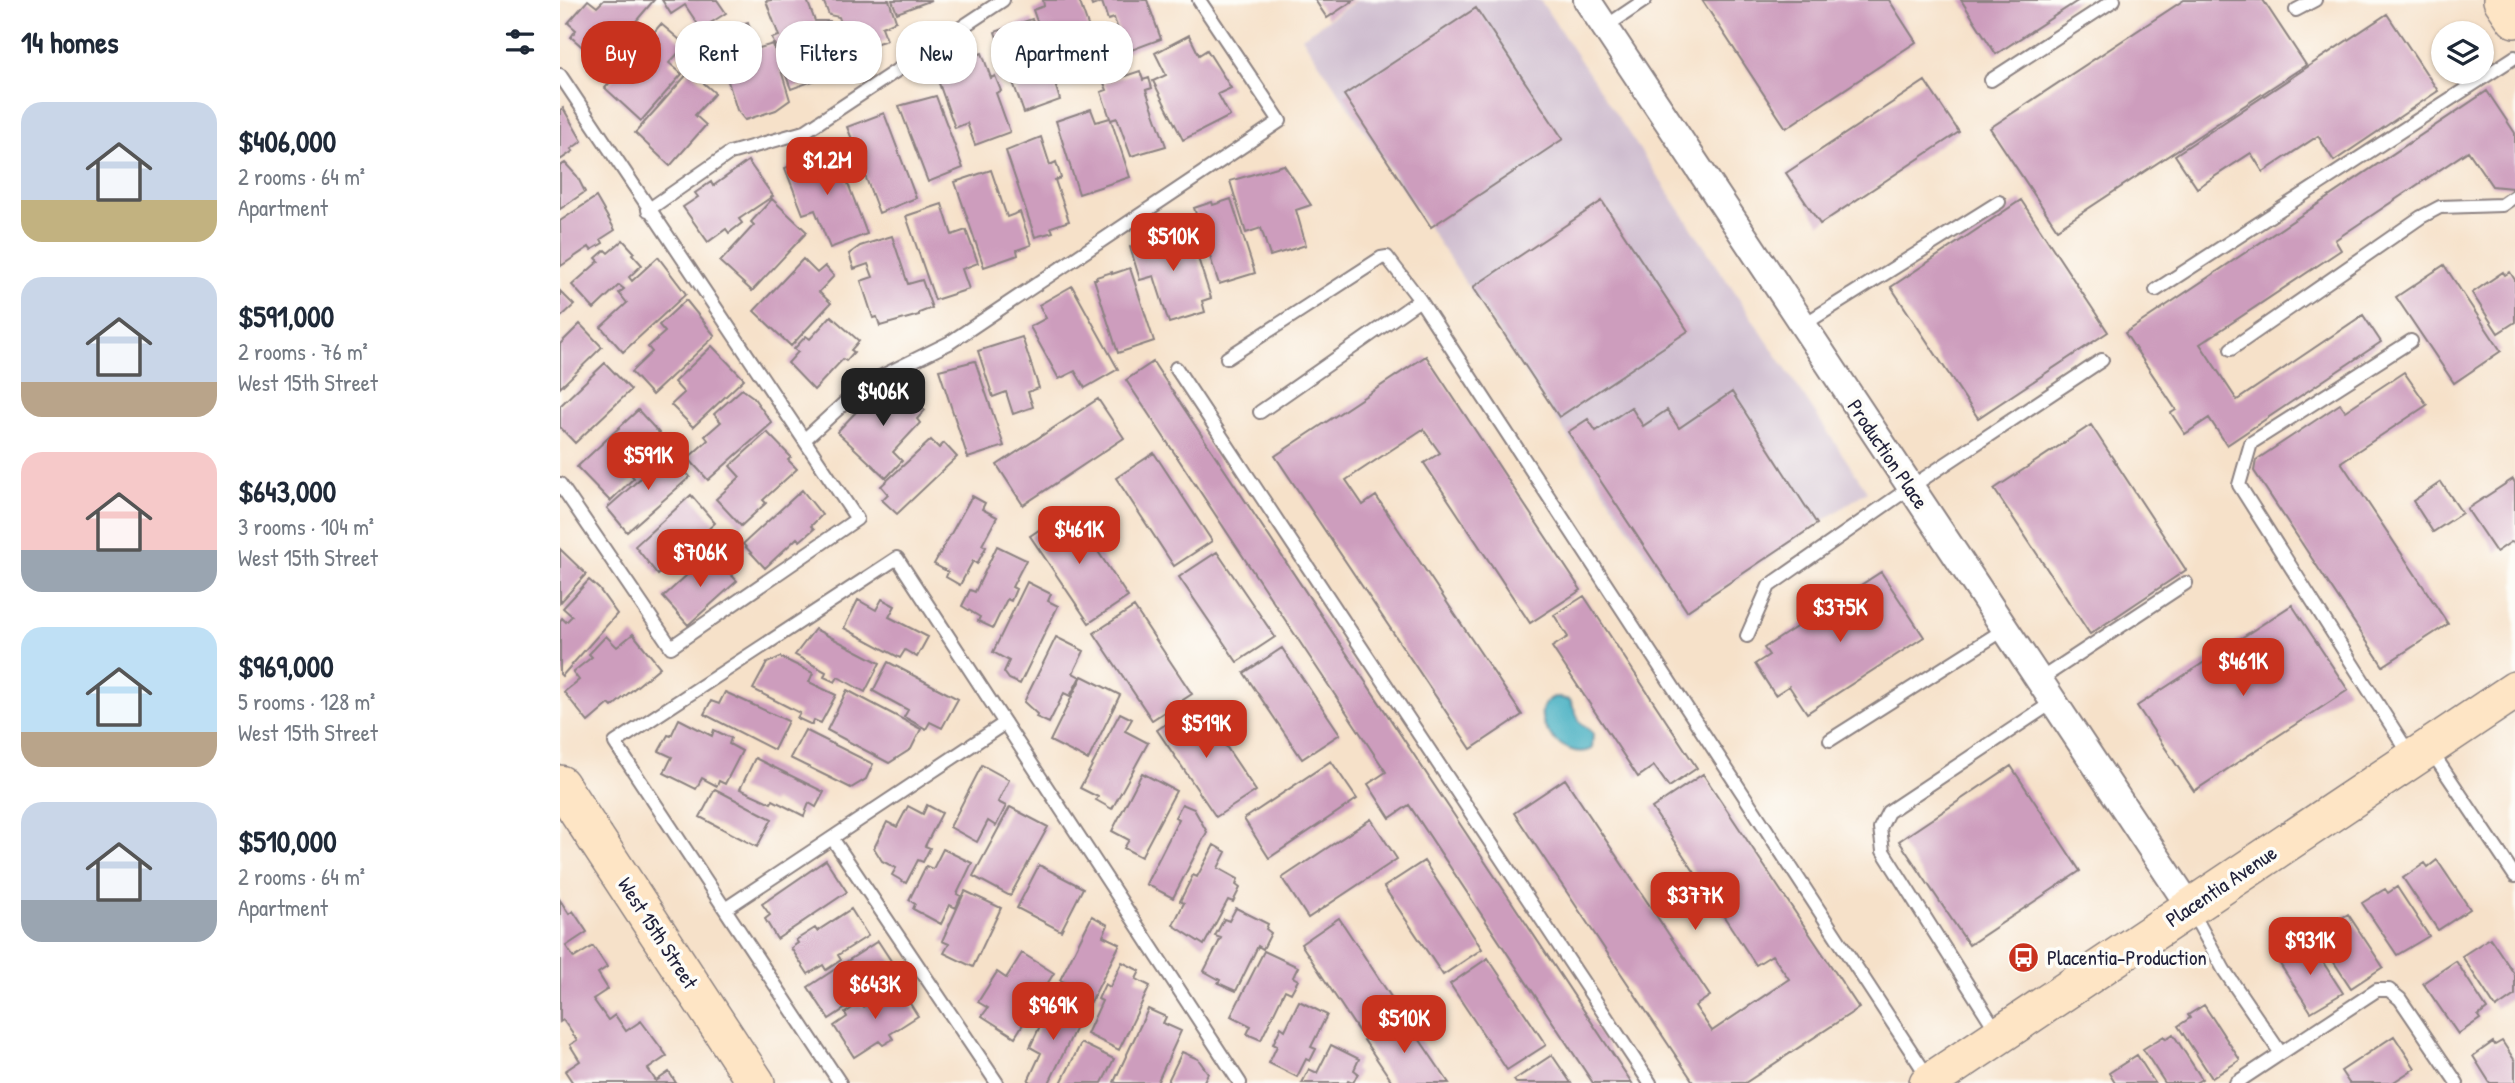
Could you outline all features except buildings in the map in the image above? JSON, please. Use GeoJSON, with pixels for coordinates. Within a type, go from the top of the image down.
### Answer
{"type":"FeatureCollection","features":[{"type":"Feature","properties":{"kind":"main road"},"geometry":{"type":"LineString","coordinates":[[2502,0],[2515,19]]}},
{"type":"Feature","properties":{"kind":"main road","name":"Placentia Avenue"},"geometry":{"type":"LineString","coordinates":[[1929,1082],[2515,690]]}},
{"type":"Feature","properties":{"kind":"main road","name":"West 15th Street"},"geometry":{"type":"LineString","coordinates":[[568,801],[757,1083]]}},
{"type":"Feature","properties":{"kind":"street","name":"Production Place"},"geometry":{"type":"LineString","coordinates":[[1587,0],[2190,907]]}},
{"type":"Feature","properties":{"kind":"lane"},"geometry":{"type":"LineString","coordinates":[[648,210],[730,153],[804,132],[1003,0]]}},
{"type":"Feature","properties":{"kind":"lane"},"geometry":{"type":"LineString","coordinates":[[804,440],[864,384],[949,343],[1280,121],[1199,0]]}},
{"type":"Feature","properties":{"kind":"lane"},"geometry":{"type":"LineString","coordinates":[[1605,27],[1645,0]]}},
{"type":"Feature","properties":{"kind":"lane"},"geometry":{"type":"LineString","coordinates":[[1992,80],[2114,0]]}},
{"type":"Feature","properties":{"kind":"lane"},"geometry":{"type":"LineString","coordinates":[[2296,10],[2315,0]]}},
{"type":"Feature","properties":{"kind":"lane"},"geometry":{"type":"LineString","coordinates":[[2156,290],[2515,57]]}},
{"type":"Feature","properties":{"kind":"lane"},"geometry":{"type":"LineString","coordinates":[[560,75],[857,519],[671,647],[560,484]]}},
{"type":"Feature","properties":{"kind":"lane"},"geometry":{"type":"LineString","coordinates":[[2231,349],[2421,217],[2440,207],[2502,205],[2515,196]]}},
{"type":"Feature","properties":{"kind":"lane"},"geometry":{"type":"LineString","coordinates":[[1803,326],[1999,202]]}},
{"type":"Feature","properties":{"kind":"lane"},"geometry":{"type":"LineString","coordinates":[[1227,358],[1381,258],[1387,257],[1420,300],[1929,1082]]}},
{"type":"Feature","properties":{"kind":"lane"},"geometry":{"type":"LineString","coordinates":[[1260,412],[1420,300]]}},
{"type":"Feature","properties":{"kind":"lane"},"geometry":{"type":"LineString","coordinates":[[2411,341],[2251,443],[2239,485],[2421,753],[2515,876]]}},
{"type":"Feature","properties":{"kind":"lane"},"geometry":{"type":"LineString","coordinates":[[1747,636],[1769,586],[1911,487],[2102,360]]}},
{"type":"Feature","properties":{"kind":"lane"},"geometry":{"type":"LineString","coordinates":[[1176,368],[1650,1083]]}},
{"type":"Feature","properties":{"kind":"lane"},"geometry":{"type":"LineString","coordinates":[[840,1083],[615,743],[897,558],[1240,1083]]}},
{"type":"Feature","properties":{"kind":"lane"},"geometry":{"type":"LineString","coordinates":[[2039,680],[2186,583]]}},
{"type":"Feature","properties":{"kind":"lane"},"geometry":{"type":"LineString","coordinates":[[1830,740],[2005,629]]}},
{"type":"Feature","properties":{"kind":"lane"},"geometry":{"type":"LineString","coordinates":[[1999,1036],[1882,851],[1880,828],[1888,812],[2053,702]]}},
{"type":"Feature","properties":{"kind":"lane"},"geometry":{"type":"LineString","coordinates":[[725,909],[1005,723]]}},
{"type":"Feature","properties":{"kind":"lane"},"geometry":{"type":"LineString","coordinates":[[832,838],[997,1083]]}},
{"type":"Feature","properties":{"kind":"lane"},"geometry":{"type":"LineString","coordinates":[[2190,907],[2224,970],[2280,1052]]}},
{"type":"Feature","properties":{"kind":"lane"},"geometry":{"type":"LineString","coordinates":[[2236,1083],[2377,990],[2389,990],[2400,999],[2456,1083]]}},
{"type":"Feature","properties":{"kind":"shaded area"},"geometry":{"type":"Polygon","coordinates":[[[1357,0],[1540,0],[1867,491],[1686,614],[1302,37],[1357,0]]]}},
{"type":"Feature","properties":{"kind":"water"},"geometry":{"type":"Polygon","coordinates":[[[1554,697],[1570,700],[1580,722],[1593,733],[1592,749],[1581,752],[1569,749],[1550,734],[1542,714],[1545,704],[1554,697]]]}},
{"type":"Feature","properties":{"kind":"place","name":"Placentia-Production"},"geometry":{"type":"Point","coordinates":[2024,957]}}]}
